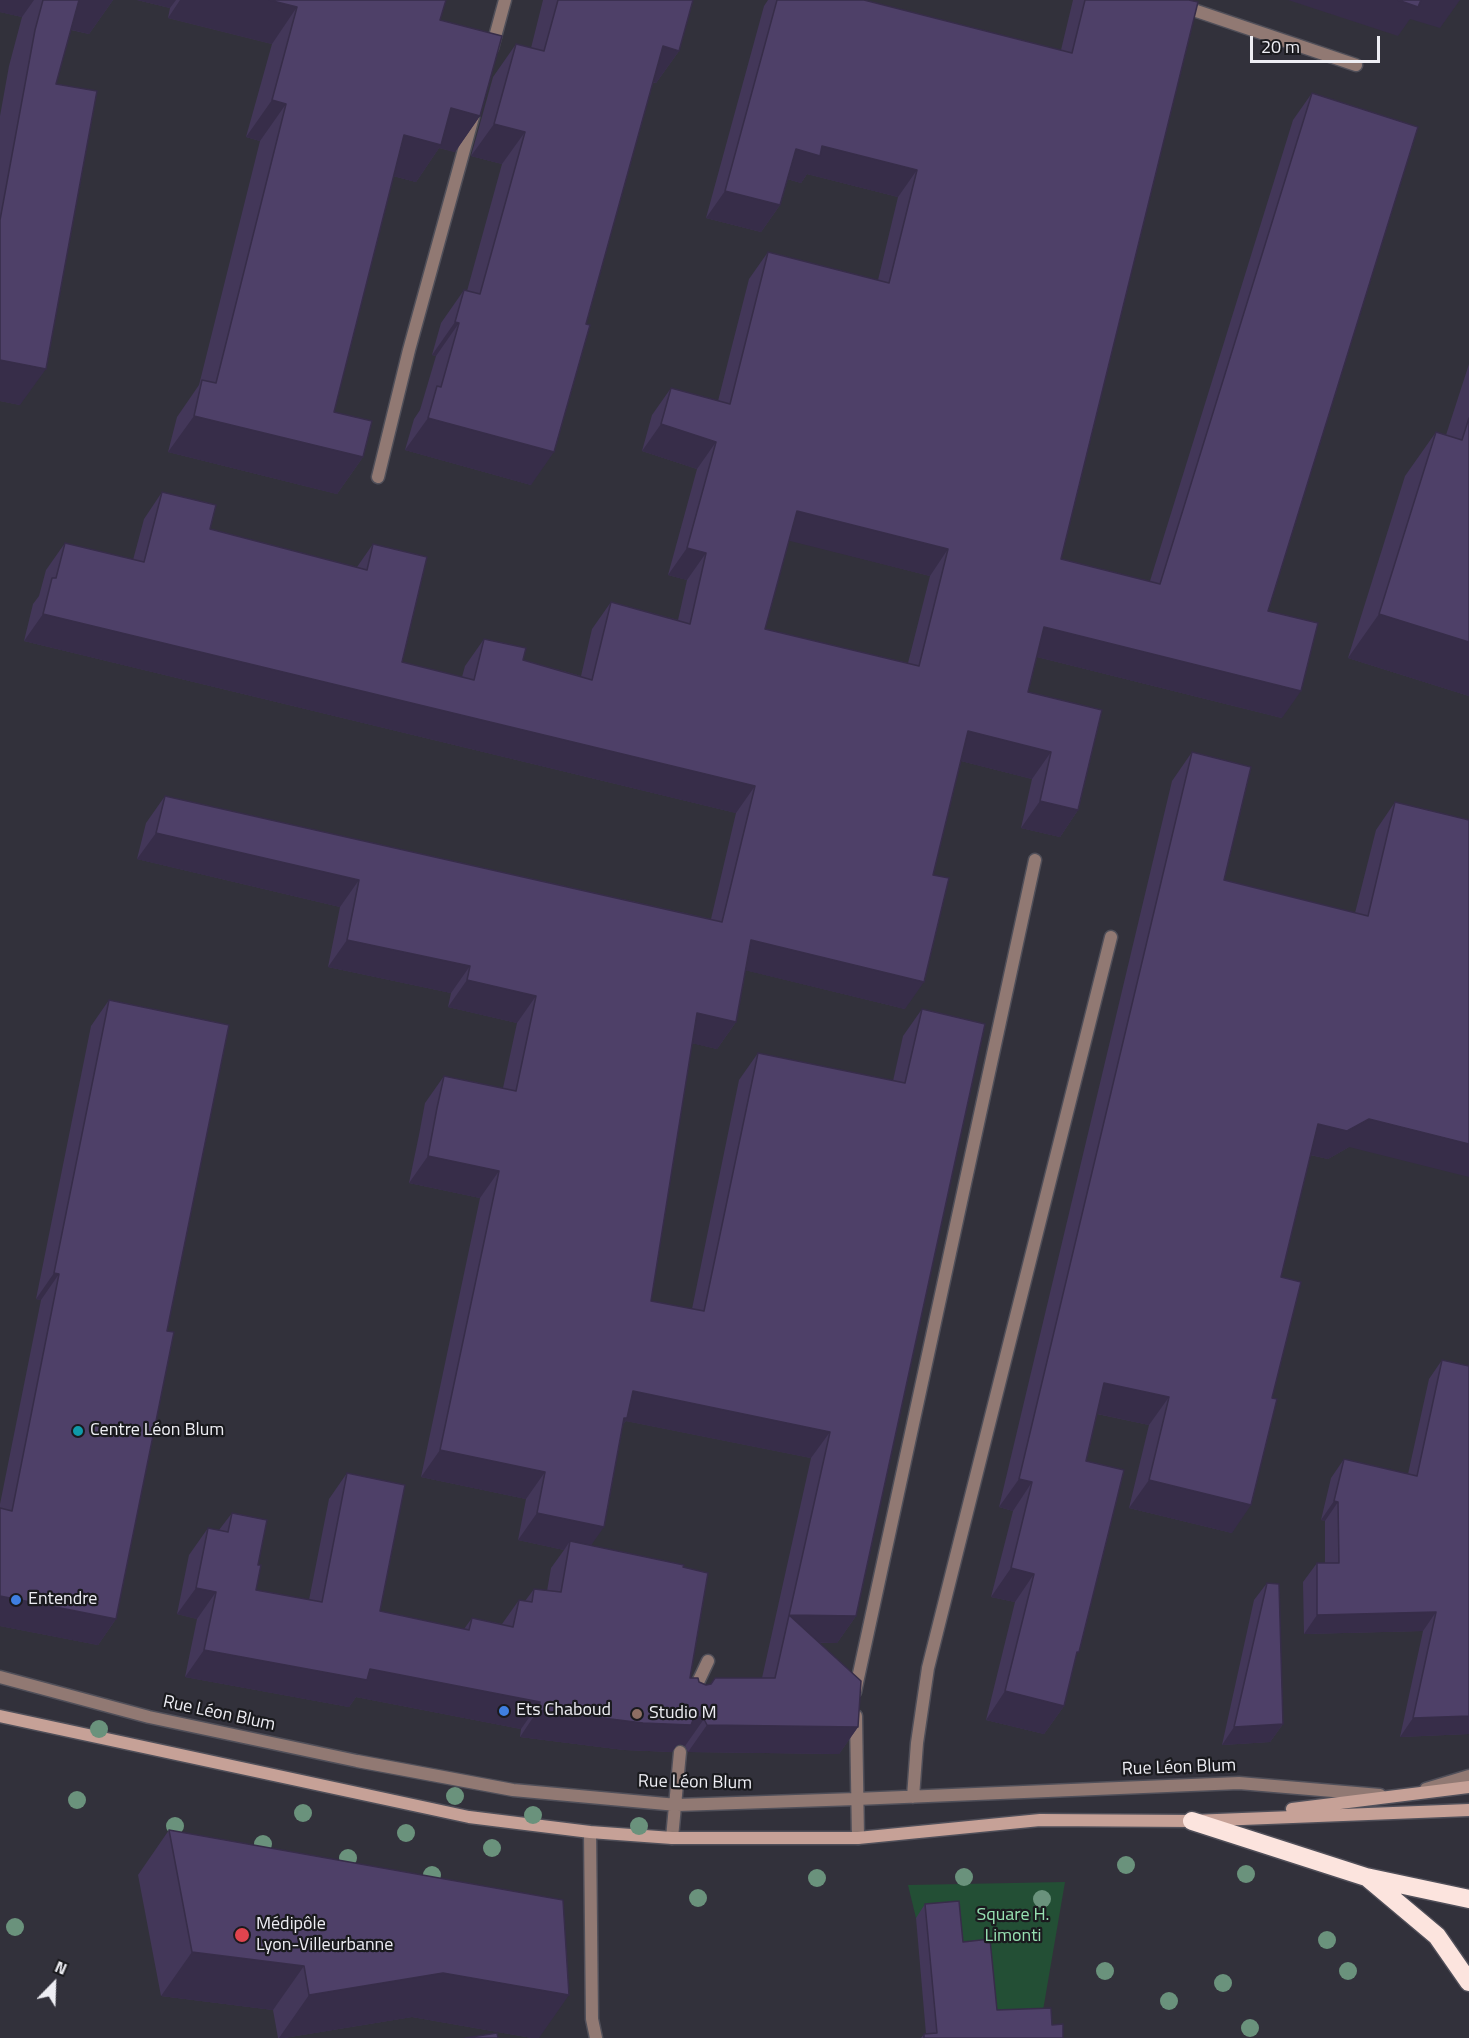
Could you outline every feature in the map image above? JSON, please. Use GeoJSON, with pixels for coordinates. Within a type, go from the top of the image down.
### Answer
{"type":"FeatureCollection","features":[{"type":"Feature","properties":{"kind":"highway"},"geometry":{"type":"LineString","coordinates":[[1192,1821],[1366,1877],[1469,1899]]}},
{"type":"Feature","properties":{"kind":"highway"},"geometry":{"type":"LineString","coordinates":[[1366,1877],[1437,1936],[1469,1982]]}},
{"type":"Feature","properties":{"kind":"main road","name":"Rue Léon Blum"},"geometry":{"type":"LineString","coordinates":[[0,1716],[469,1817],[591,1832],[672,1838],[858,1838],[1040,1820],[1192,1821],[1469,1810]]}},
{"type":"Feature","properties":{"kind":"main road","name":"Rue Léon Blum"},"geometry":{"type":"LineString","coordinates":[[1192,1821],[1469,1787]]}},
{"type":"Feature","properties":{"kind":"street"},"geometry":{"type":"LineString","coordinates":[[490,57],[505,0]]}},
{"type":"Feature","properties":{"kind":"street"},"geometry":{"type":"LineString","coordinates":[[1164,0],[1356,65]]}},
{"type":"Feature","properties":{"kind":"street"},"geometry":{"type":"LineString","coordinates":[[378,477],[409,350],[477,102]]}},
{"type":"Feature","properties":{"kind":"street"},"geometry":{"type":"LineString","coordinates":[[858,1838],[855,1693],[1035,860]]}},
{"type":"Feature","properties":{"kind":"street"},"geometry":{"type":"LineString","coordinates":[[913,1797],[917,1743],[928,1668],[1111,937]]}},
{"type":"Feature","properties":{"kind":"street"},"geometry":{"type":"LineString","coordinates":[[687,1704],[708,1661]]}},
{"type":"Feature","properties":{"kind":"street","name":"Rue Léon Blum"},"geometry":{"type":"LineString","coordinates":[[0,1677],[149,1717],[357,1761],[513,1790],[677,1805],[1239,1783],[1401,1797]]}},
{"type":"Feature","properties":{"kind":"street"},"geometry":{"type":"LineString","coordinates":[[672,1838],[677,1805],[680,1752]]}},
{"type":"Feature","properties":{"kind":"street"},"geometry":{"type":"LineString","coordinates":[[1401,1797],[1469,1776]]}},
{"type":"Feature","properties":{"kind":"street"},"geometry":{"type":"LineString","coordinates":[[590,2038],[592,2019],[591,1832]]}},
{"type":"Feature","properties":{"kind":"street"},"geometry":{"type":"LineString","coordinates":[[592,2019],[596,2038]]}},
{"type":"Feature","properties":{"kind":"green space","name":"Square H. Limonti"},"geometry":{"type":"Polygon","coordinates":[[[1065,1882],[1041,2022],[988,2024],[953,1956],[949,1915],[916,1918],[908,1885],[1065,1882]]]}},
{"type":"Feature","properties":{"kind":"building"},"geometry":{"type":"Polygon","coordinates":[[[43,0],[79,0],[56,84],[97,91],[46,369],[0,360],[0,220],[35,30],[43,0]]]}},
{"type":"Feature","properties":{"kind":"building"},"geometry":{"type":"Polygon","coordinates":[[[269,0],[446,0],[440,20],[502,36],[480,116],[451,108],[441,145],[404,135],[334,412],[372,421],[363,457],[194,416],[202,380],[216,383],[286,104],[272,100],[297,7],[269,0]]]}},
{"type":"Feature","properties":{"kind":"building"},"geometry":{"type":"Polygon","coordinates":[[[558,0],[693,0],[679,51],[663,46],[586,324],[590,325],[554,452],[428,418],[437,386],[441,387],[459,323],[455,322],[464,290],[480,294],[525,132],[494,124],[516,44],[544,51],[558,0]]]}},
{"type":"Feature","properties":{"kind":"building"},"geometry":{"type":"Polygon","coordinates":[[[777,0],[864,0],[1072,53],[1085,0],[1189,0],[1198,2],[1061,559],[1160,584],[1312,93],[1418,127],[1268,611],[1318,623],[1301,691],[1044,627],[1028,692],[1102,710],[1078,810],[1040,801],[1051,752],[968,731],[933,875],[949,878],[924,982],[751,940],[736,1022],[697,1013],[651,1301],[704,1311],[758,1053],[905,1083],[922,1009],[985,1024],[856,1616],[789,1615],[830,1432],[633,1391],[627,1418],[624,1418],[604,1527],[537,1513],[545,1472],[440,1450],[499,1171],[428,1156],[437,1108],[444,1076],[516,1091],[536,996],[467,980],[470,966],[347,940],[359,880],[156,833],[165,796],[722,922],[755,786],[43,614],[52,578],[56,578],[65,543],[144,562],[162,492],[216,505],[210,529],[367,570],[373,544],[427,557],[402,662],[474,680],[484,639],[526,648],[523,660],[592,680],[611,602],[690,624],[706,553],[687,548],[716,442],[661,424],[671,388],[730,404],[768,252],[889,283],[917,170],[822,146],[820,156],[796,149],[780,205],[725,191],[777,0]],[[797,511],[765,629],[919,666],[948,549],[797,511]]]}},
{"type":"Feature","properties":{"kind":"building"},"geometry":{"type":"Polygon","coordinates":[[[1398,0],[1421,0],[1418,7],[1398,0]]]}},
{"type":"Feature","properties":{"kind":"building"},"geometry":{"type":"Polygon","coordinates":[[[1469,418],[1469,642],[1379,614],[1436,432],[1462,440],[1469,418]]]}},
{"type":"Feature","properties":{"kind":"building"},"geometry":{"type":"Polygon","coordinates":[[[1192,752],[1251,767],[1224,880],[1368,916],[1395,802],[1469,820],[1469,1144],[1369,1119],[1347,1131],[1318,1124],[1281,1277],[1301,1282],[1272,1398],[1277,1399],[1251,1505],[1149,1480],[1169,1397],[1104,1383],[1086,1461],[1124,1470],[1064,1706],[1005,1691],[1034,1574],[1011,1568],[1032,1482],[1019,1479],[1192,752]]]}},
{"type":"Feature","properties":{"kind":"building","name":"Centre Léon Blum"},"geometry":{"type":"Polygon","coordinates":[[[109,1000],[229,1025],[167,1331],[174,1332],[116,1619],[0,1596],[0,1508],[12,1511],[59,1274],[54,1273],[109,1000]]]}},
{"type":"Feature","properties":{"kind":"building"},"geometry":{"type":"Polygon","coordinates":[[[1442,1360],[1469,1366],[1469,1716],[1413,1718],[1436,1612],[1317,1615],[1317,1563],[1339,1563],[1338,1502],[1334,1501],[1344,1459],[1417,1476],[1442,1360]]]}},
{"type":"Feature","properties":{"kind":"building"},"geometry":{"type":"Polygon","coordinates":[[[347,1473],[405,1485],[380,1611],[469,1630],[472,1618],[513,1627],[519,1600],[532,1602],[534,1589],[561,1592],[570,1541],[684,1565],[683,1567],[708,1573],[690,1678],[698,1678],[699,1682],[706,1685],[711,1684],[715,1678],[775,1678],[789,1615],[861,1681],[858,1727],[707,1725],[704,1719],[699,1717],[693,1720],[691,1725],[643,1723],[538,1710],[540,1702],[370,1669],[367,1680],[204,1650],[216,1592],[196,1588],[208,1528],[228,1532],[232,1513],[267,1520],[258,1565],[261,1565],[256,1590],[322,1602],[347,1473]]]}},
{"type":"Feature","properties":{"kind":"building"},"geometry":{"type":"Polygon","coordinates":[[[1267,1583],[1279,1584],[1283,1724],[1234,1727],[1267,1583]]]}},
{"type":"Feature","properties":{"kind":"building"},"geometry":{"type":"Polygon","coordinates":[[[169,1830],[563,1900],[569,1995],[443,1973],[309,1995],[304,1966],[192,1952],[169,1830]]]}},
{"type":"Feature","properties":{"kind":"building"},"geometry":{"type":"Polygon","coordinates":[[[959,1901],[963,1942],[990,1939],[997,2010],[1051,2008],[1052,2025],[1063,2024],[1063,2038],[924,2038],[924,2034],[937,2033],[925,1904],[959,1901]]]}},
{"type":"Feature","properties":{"kind":"building"},"geometry":{"type":"Polygon","coordinates":[[[497,2033],[498,2038],[465,2038],[497,2033]]]}},
{"type":"Feature","properties":{"kind":"place","name":"Centre Léon Blum"},"geometry":{"type":"Point","coordinates":[78,1431]}},
{"type":"Feature","properties":{"kind":"place","name":"Entendre"},"geometry":{"type":"Point","coordinates":[16,1600]}},
{"type":"Feature","properties":{"kind":"place","name":"Ets Chaboud"},"geometry":{"type":"Point","coordinates":[504,1711]}},
{"type":"Feature","properties":{"kind":"place","name":"Studio M"},"geometry":{"type":"Point","coordinates":[637,1714]}},
{"type":"Feature","properties":{"kind":"place","name":"Médipôle Lyon-Villeurbanne"},"geometry":{"type":"Point","coordinates":[242,1935]}}]}
